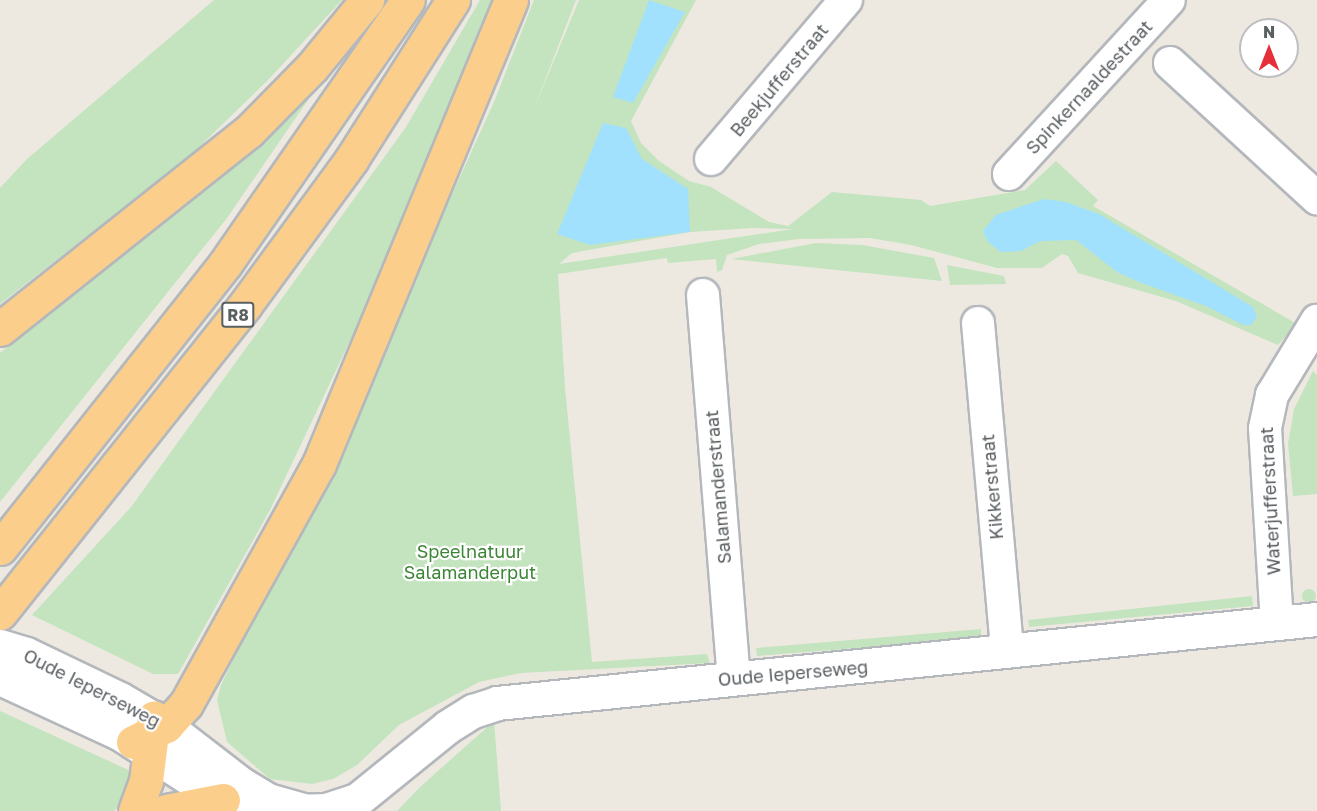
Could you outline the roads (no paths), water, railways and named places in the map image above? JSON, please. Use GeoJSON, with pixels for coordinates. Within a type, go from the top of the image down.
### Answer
{"type":"FeatureCollection","features":[{"type":"Feature","properties":{"kind":"highway"},"geometry":{"type":"LineString","coordinates":[[0,329],[248,132],[312,67],[367,0]]}},
{"type":"Feature","properties":{"kind":"highway","name":"R8"},"geometry":{"type":"LineString","coordinates":[[0,548],[225,264],[408,0]]}},
{"type":"Feature","properties":{"kind":"highway","name":"R8"},"geometry":{"type":"LineString","coordinates":[[0,613],[245,305],[351,160],[453,0]]}},
{"type":"Feature","properties":{"kind":"highway"},"geometry":{"type":"LineString","coordinates":[[135,811],[142,796],[151,735],[186,704],[319,464],[511,0]]}},
{"type":"Feature","properties":{"kind":"highway"},"geometry":{"type":"LineString","coordinates":[[166,811],[223,800]]}},
{"type":"Feature","properties":{"kind":"street","name":"Beekjufferstraat"},"geometry":{"type":"LineString","coordinates":[[711,159],[846,0]]}},
{"type":"Feature","properties":{"kind":"street","name":"Spinkernaaldestraat"},"geometry":{"type":"LineString","coordinates":[[1009,174],[1169,0]]}},
{"type":"Feature","properties":{"kind":"street"},"geometry":{"type":"LineString","coordinates":[[1170,63],[1317,198]]}},
{"type":"Feature","properties":{"kind":"street","name":"Salamanderstraat"},"geometry":{"type":"LineString","coordinates":[[703,295],[734,678]]}},
{"type":"Feature","properties":{"kind":"street","name":"Waterjufferstraat"},"geometry":{"type":"LineString","coordinates":[[1277,624],[1265,428],[1272,395],[1317,321]]}},
{"type":"Feature","properties":{"kind":"street","name":"Kikkerstraat"},"geometry":{"type":"LineString","coordinates":[[978,323],[1007,651]]}},
{"type":"Feature","properties":{"kind":"street","name":"Oude Ieperseweg"},"geometry":{"type":"LineString","coordinates":[[0,646],[40,678],[151,735],[268,800],[313,811],[357,800],[447,727],[473,711],[497,703],[1317,619]]}},
{"type":"Feature","properties":{"kind":"street","name":"Oude Ieperseweg"},"geometry":{"type":"LineString","coordinates":[[0,678],[40,678]]}},
{"type":"Feature","properties":{"kind":"street","name":"Oude Ieperseweg"},"geometry":{"type":"LineString","coordinates":[[151,735],[223,800],[258,811]]}},
{"type":"Feature","properties":{"kind":"water"},"geometry":{"type":"Polygon","coordinates":[[[649,0],[685,12],[633,103],[613,97],[649,0]]]}},
{"type":"Feature","properties":{"kind":"water"},"geometry":{"type":"Polygon","coordinates":[[[603,123],[626,128],[642,159],[688,189],[690,232],[590,245],[557,234],[603,123]]]}},
{"type":"Feature","properties":{"kind":"water"},"geometry":{"type":"Polygon","coordinates":[[[1044,199],[1066,202],[1099,214],[1253,307],[1257,317],[1251,325],[1243,325],[1206,306],[1139,282],[1117,272],[1076,240],[1040,241],[1021,251],[1001,252],[988,242],[983,231],[996,215],[1044,199]]]}},
{"type":"Feature","properties":{"kind":"park label","name":"Speelnatuur Salamanderput"},"geometry":{"type":"Point","coordinates":[470,562]}}]}
